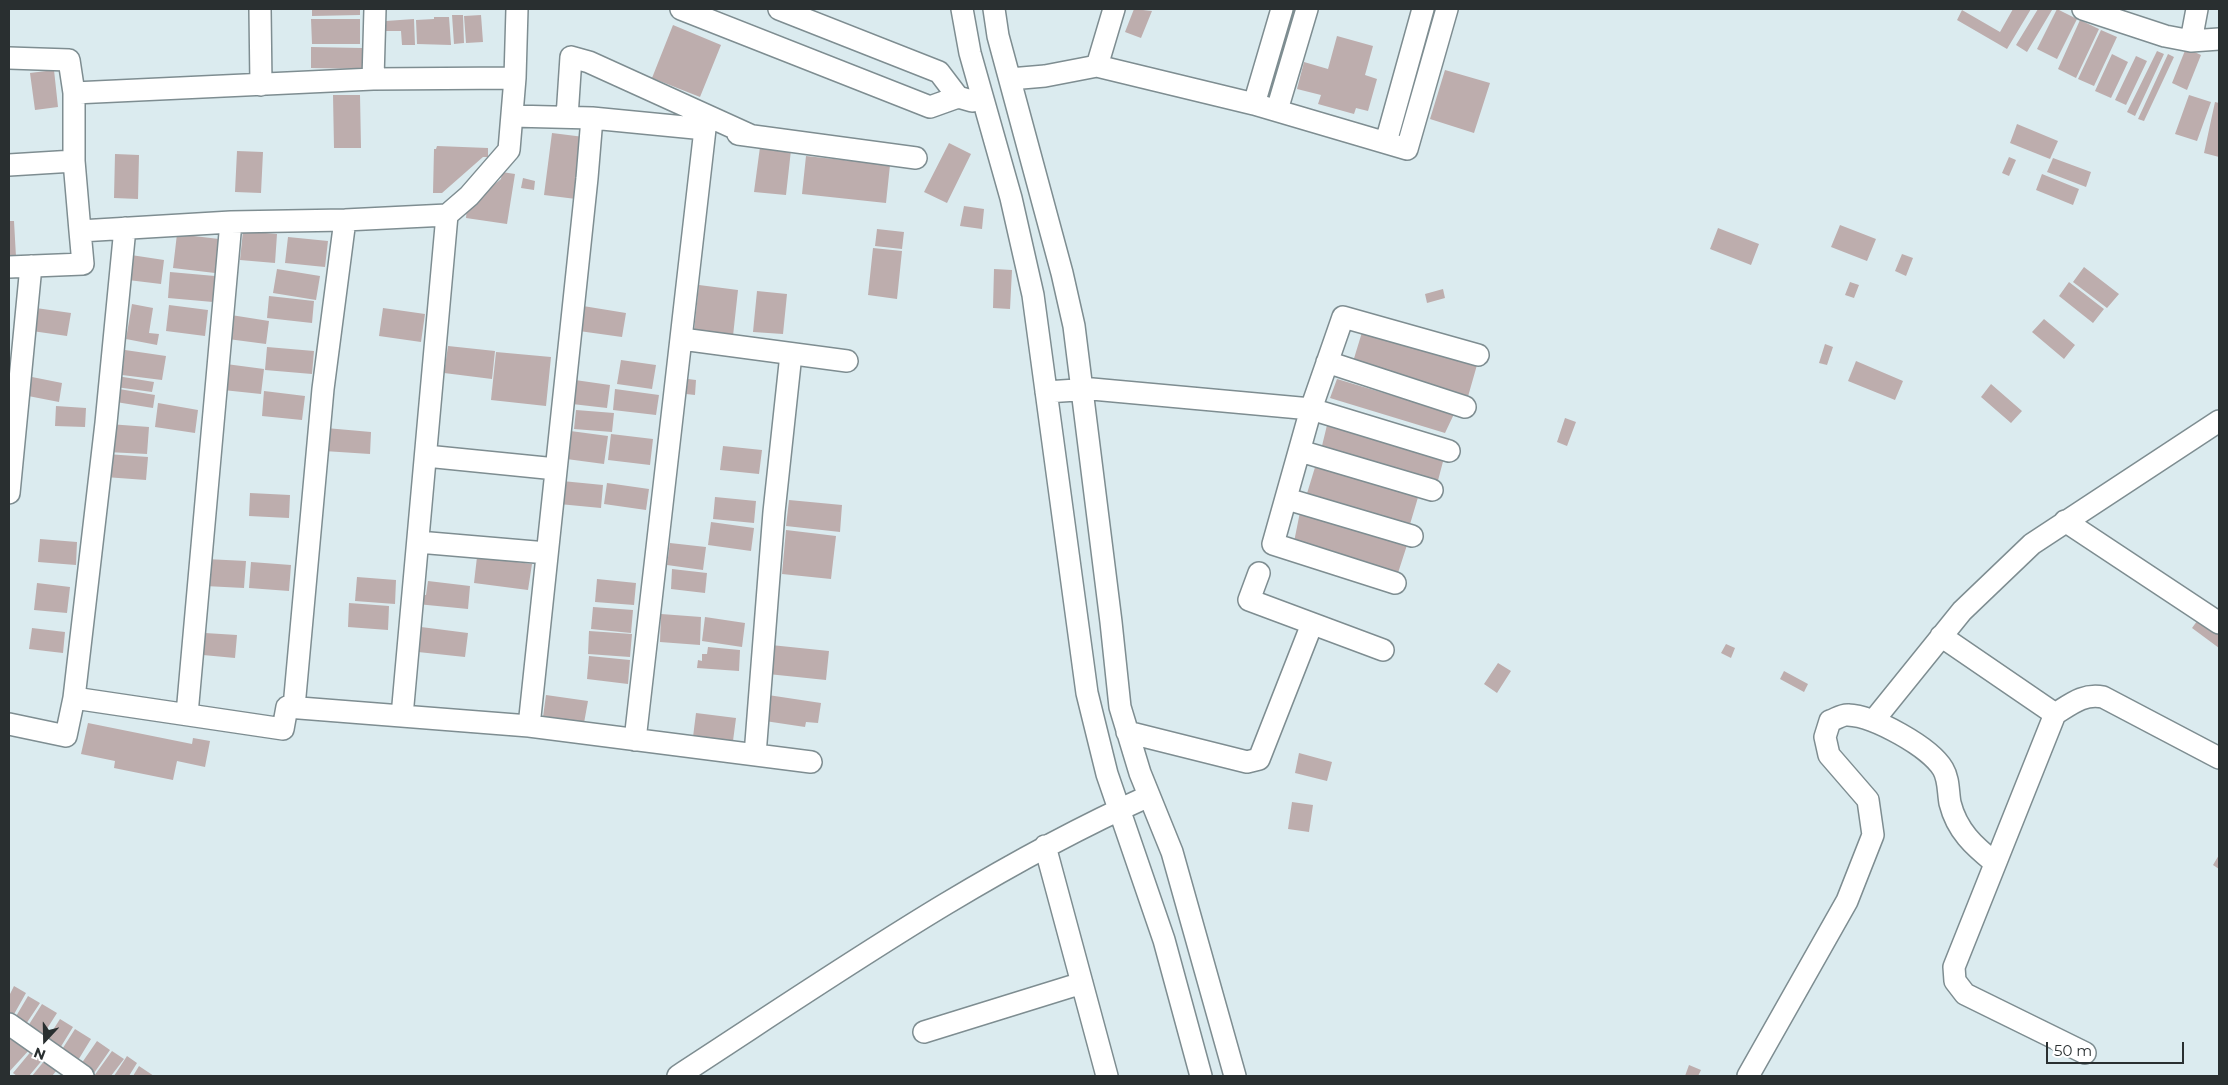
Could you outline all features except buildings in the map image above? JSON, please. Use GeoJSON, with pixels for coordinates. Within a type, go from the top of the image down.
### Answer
{"type":"FeatureCollection","features":[{"type":"Feature","properties":{"kind":"street"},"geometry":{"type":"LineString","coordinates":[[260,9],[261,85]]}},
{"type":"Feature","properties":{"kind":"street"},"geometry":{"type":"LineString","coordinates":[[372,79],[375,9]]}},
{"type":"Feature","properties":{"kind":"street"},"geometry":{"type":"LineString","coordinates":[[80,231],[231,222],[345,220],[447,215],[469,196],[509,150],[515,78],[517,9]]}},
{"type":"Feature","properties":{"kind":"street"},"geometry":{"type":"LineString","coordinates":[[681,9],[930,108],[958,97],[984,104]]}},
{"type":"Feature","properties":{"kind":"street"},"geometry":{"type":"LineString","coordinates":[[780,9],[939,72],[958,97]]}},
{"type":"Feature","properties":{"kind":"street"},"geometry":{"type":"LineString","coordinates":[[962,9],[970,53],[1011,198],[1030,286],[1087,692],[1107,774],[1164,940],[1201,1076]]}},
{"type":"Feature","properties":{"kind":"street"},"geometry":{"type":"LineString","coordinates":[[994,9],[998,36],[1062,273],[1074,326],[1120,707],[1149,796],[1172,852],[1235,1076]]}},
{"type":"Feature","properties":{"kind":"street"},"geometry":{"type":"LineString","coordinates":[[1097,66],[1114,9]]}},
{"type":"Feature","properties":{"kind":"street"},"geometry":{"type":"LineString","coordinates":[[1254,104],[1282,9]]}},
{"type":"Feature","properties":{"kind":"street"},"geometry":{"type":"LineString","coordinates":[[1277,110],[1307,9]]}},
{"type":"Feature","properties":{"kind":"street"},"geometry":{"type":"LineString","coordinates":[[1386,142],[1423,9]]}},
{"type":"Feature","properties":{"kind":"street"},"geometry":{"type":"LineString","coordinates":[[1010,79],[1046,76],[1097,66],[1277,110],[1407,148],[1448,9]]}},
{"type":"Feature","properties":{"kind":"street"},"geometry":{"type":"LineString","coordinates":[[2083,9],[2165,36],[2192,41],[2219,39]]}},
{"type":"Feature","properties":{"kind":"street"},"geometry":{"type":"LineString","coordinates":[[2192,41],[2196,9]]}},
{"type":"Feature","properties":{"kind":"street"},"geometry":{"type":"LineString","coordinates":[[567,117],[571,56],[589,62],[752,136]]}},
{"type":"Feature","properties":{"kind":"street"},"geometry":{"type":"LineString","coordinates":[[9,58],[69,60],[74,93],[74,162],[83,264],[9,267]]}},
{"type":"Feature","properties":{"kind":"street"},"geometry":{"type":"LineString","coordinates":[[74,93],[372,79],[515,78]]}},
{"type":"Feature","properties":{"kind":"street"},"geometry":{"type":"LineString","coordinates":[[512,116],[592,118],[705,130],[916,158]]}},
{"type":"Feature","properties":{"kind":"street"},"geometry":{"type":"LineString","coordinates":[[529,726],[592,118]]}},
{"type":"Feature","properties":{"kind":"street"},"geometry":{"type":"LineString","coordinates":[[635,740],[705,130]]}},
{"type":"Feature","properties":{"kind":"street"},"geometry":{"type":"LineString","coordinates":[[9,164],[74,162]]}},
{"type":"Feature","properties":{"kind":"street"},"geometry":{"type":"LineString","coordinates":[[402,716],[447,215]]}},
{"type":"Feature","properties":{"kind":"street"},"geometry":{"type":"LineString","coordinates":[[294,708],[323,389],[345,220]]}},
{"type":"Feature","properties":{"kind":"street"},"geometry":{"type":"LineString","coordinates":[[187,714],[231,222]]}},
{"type":"Feature","properties":{"kind":"street"},"geometry":{"type":"LineString","coordinates":[[9,724],[66,736],[74,698],[106,423],[125,228]]}},
{"type":"Feature","properties":{"kind":"street"},"geometry":{"type":"LineString","coordinates":[[9,493],[31,266]]}},
{"type":"Feature","properties":{"kind":"street"},"geometry":{"type":"LineString","coordinates":[[1395,583],[1273,544],[1311,409],[1343,317],[1478,355]]}},
{"type":"Feature","properties":{"kind":"street"},"geometry":{"type":"LineString","coordinates":[[682,339],[847,361]]}},
{"type":"Feature","properties":{"kind":"street"},"geometry":{"type":"LineString","coordinates":[[755,755],[774,512],[791,354]]}},
{"type":"Feature","properties":{"kind":"street"},"geometry":{"type":"LineString","coordinates":[[1327,362],[1465,407]]}},
{"type":"Feature","properties":{"kind":"street"},"geometry":{"type":"LineString","coordinates":[[1046,392],[1083,390],[1311,409],[1450,451]]}},
{"type":"Feature","properties":{"kind":"street"},"geometry":{"type":"LineString","coordinates":[[1874,720],[1962,611],[2032,544],[2219,421]]}},
{"type":"Feature","properties":{"kind":"street"},"geometry":{"type":"LineString","coordinates":[[1300,451],[1432,490]]}},
{"type":"Feature","properties":{"kind":"street"},"geometry":{"type":"LineString","coordinates":[[426,456],[556,469]]}},
{"type":"Feature","properties":{"kind":"street"},"geometry":{"type":"LineString","coordinates":[[1287,499],[1412,536]]}},
{"type":"Feature","properties":{"kind":"street"},"geometry":{"type":"LineString","coordinates":[[2065,521],[2219,622]]}},
{"type":"Feature","properties":{"kind":"street"},"geometry":{"type":"LineString","coordinates":[[418,542],[547,553]]}},
{"type":"Feature","properties":{"kind":"street"},"geometry":{"type":"LineString","coordinates":[[1259,573],[1249,600],[1383,650]]}},
{"type":"Feature","properties":{"kind":"street"},"geometry":{"type":"LineString","coordinates":[[1127,732],[1247,762],[1259,759],[1312,624]]}},
{"type":"Feature","properties":{"kind":"street"},"geometry":{"type":"LineString","coordinates":[[1941,636],[2055,714]]}},
{"type":"Feature","properties":{"kind":"street"},"geometry":{"type":"LineString","coordinates":[[2085,1054],[1965,994],[1955,981],[1954,967],[2055,714],[2082,697],[2092,694],[2103,697],[2219,758]]}},
{"type":"Feature","properties":{"kind":"street"},"geometry":{"type":"LineString","coordinates":[[74,698],[283,729],[286,707],[529,726],[811,762]]}},
{"type":"Feature","properties":{"kind":"street"},"geometry":{"type":"LineString","coordinates":[[1748,1076],[1847,901],[1873,835],[1868,800],[1829,755],[1825,737],[1830,721],[1846,714],[1874,720],[1923,748],[1944,770],[1950,803],[1962,832],[1972,844],[1996,863]]}},
{"type":"Feature","properties":{"kind":"street"},"geometry":{"type":"LineString","coordinates":[[678,1076],[934,910],[1045,846],[1149,796]]}},
{"type":"Feature","properties":{"kind":"street"},"geometry":{"type":"LineString","coordinates":[[1045,846],[1107,1076]]}},
{"type":"Feature","properties":{"kind":"street"},"geometry":{"type":"LineString","coordinates":[[924,1032],[1082,982]]}},
{"type":"Feature","properties":{"kind":"street"},"geometry":{"type":"LineString","coordinates":[[9,1024],[83,1076]]}}]}
